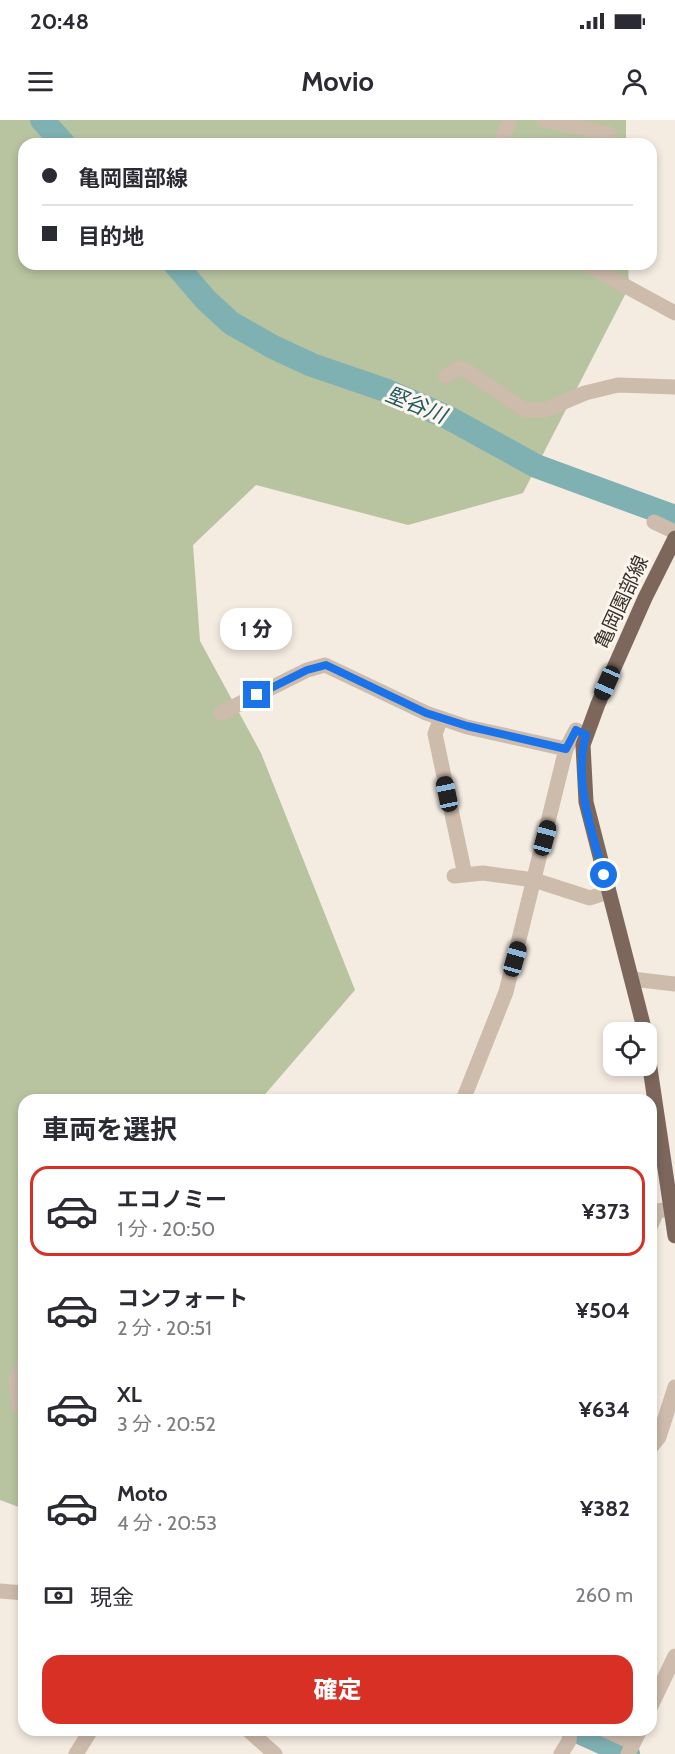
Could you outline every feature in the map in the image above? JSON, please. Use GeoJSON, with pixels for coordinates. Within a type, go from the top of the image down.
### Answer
{"type":"FeatureCollection","features":[{"type":"Feature","properties":{"kind":"main road","name":"亀岡園部線"},"geometry":{"type":"LineString","coordinates":[[643,1022],[586,802],[582,765],[586,735],[645,598],[675,538]]}},
{"type":"Feature","properties":{"kind":"main road"},"geometry":{"type":"LineString","coordinates":[[651,1076],[654,1094]]}},
{"type":"Feature","properties":{"kind":"main road"},"geometry":{"type":"LineString","coordinates":[[657,1115],[675,1236]]}},
{"type":"Feature","properties":{"kind":"street"},"geometry":{"type":"LineString","coordinates":[[502,138],[510,120]]}},
{"type":"Feature","properties":{"kind":"street"},"geometry":{"type":"LineString","coordinates":[[544,120],[610,133]]}},
{"type":"Feature","properties":{"kind":"street"},"geometry":{"type":"LineString","coordinates":[[596,270],[675,313]]}},
{"type":"Feature","properties":{"kind":"street"},"geometry":{"type":"LineString","coordinates":[[446,376],[458,368],[464,369],[525,410],[544,410],[585,393],[618,385],[675,387]]}},
{"type":"Feature","properties":{"kind":"street"},"geometry":{"type":"LineString","coordinates":[[654,522],[675,532]]}},
{"type":"Feature","properties":{"kind":"street"},"geometry":{"type":"LineString","coordinates":[[221,713],[307,670],[326,665],[441,718],[566,749]]}},
{"type":"Feature","properties":{"kind":"street"},"geometry":{"type":"LineString","coordinates":[[441,718],[435,734],[459,875],[483,873],[534,880],[590,898],[608,892]]}},
{"type":"Feature","properties":{"kind":"street"},"geometry":{"type":"LineString","coordinates":[[466,1094],[506,992],[566,749],[576,730],[586,735]]}},
{"type":"Feature","properties":{"kind":"street"},"geometry":{"type":"LineString","coordinates":[[632,979],[675,984]]}},
{"type":"Feature","properties":{"kind":"street"},"geometry":{"type":"LineString","coordinates":[[657,1211],[671,1209]]}},
{"type":"Feature","properties":{"kind":"street"},"geometry":{"type":"LineString","coordinates":[[18,1375],[16,1379],[18,1398]]}},
{"type":"Feature","properties":{"kind":"street"},"geometry":{"type":"LineString","coordinates":[[657,1438],[675,1387]]}},
{"type":"Feature","properties":{"kind":"street"},"geometry":{"type":"LineString","coordinates":[[0,1591],[18,1592]]}},
{"type":"Feature","properties":{"kind":"street"},"geometry":{"type":"LineString","coordinates":[[657,1694],[675,1656]]}},
{"type":"Feature","properties":{"kind":"street"},"geometry":{"type":"LineString","coordinates":[[76,1754],[87,1736]]}},
{"type":"Feature","properties":{"kind":"street"},"geometry":{"type":"LineString","coordinates":[[255,1736],[275,1754]]}},
{"type":"Feature","properties":{"kind":"street"},"geometry":{"type":"LineString","coordinates":[[561,1754],[569,1736]]}},
{"type":"Feature","properties":{"kind":"street"},"geometry":{"type":"LineString","coordinates":[[620,1736],[634,1742]]}},
{"type":"Feature","properties":{"kind":"green space"},"geometry":{"type":"Polygon","coordinates":[[[0,120],[626,120],[626,138],[18,138],[18,270],[628,270],[629,287],[523,493],[408,525],[256,485],[193,545],[200,641],[261,753],[355,990],[265,1094],[18,1094],[18,1507],[0,1500],[0,120]]]}},
{"type":"Feature","properties":{"kind":"waterway","name":"堅谷川"},"geometry":{"type":"LineString","coordinates":[[42,120],[58,138]]}},
{"type":"Feature","properties":{"kind":"waterway","name":"堅谷川"},"geometry":{"type":"LineString","coordinates":[[180,270],[206,300],[231,323],[273,347],[312,365],[385,390],[449,418],[536,466],[675,517]]}},
{"type":"Feature","properties":{"kind":"waterway"},"geometry":{"type":"LineString","coordinates":[[588,1736],[628,1754]]}},
{"type":"Feature","properties":{"kind":"route"},"geometry":{"type":"LineString","coordinates":[[257,695],[307,670],[326,665],[341,670],[426,713],[467,726],[566,749],[576,730],[586,735],[582,765],[586,802],[604,875]]}}]}
